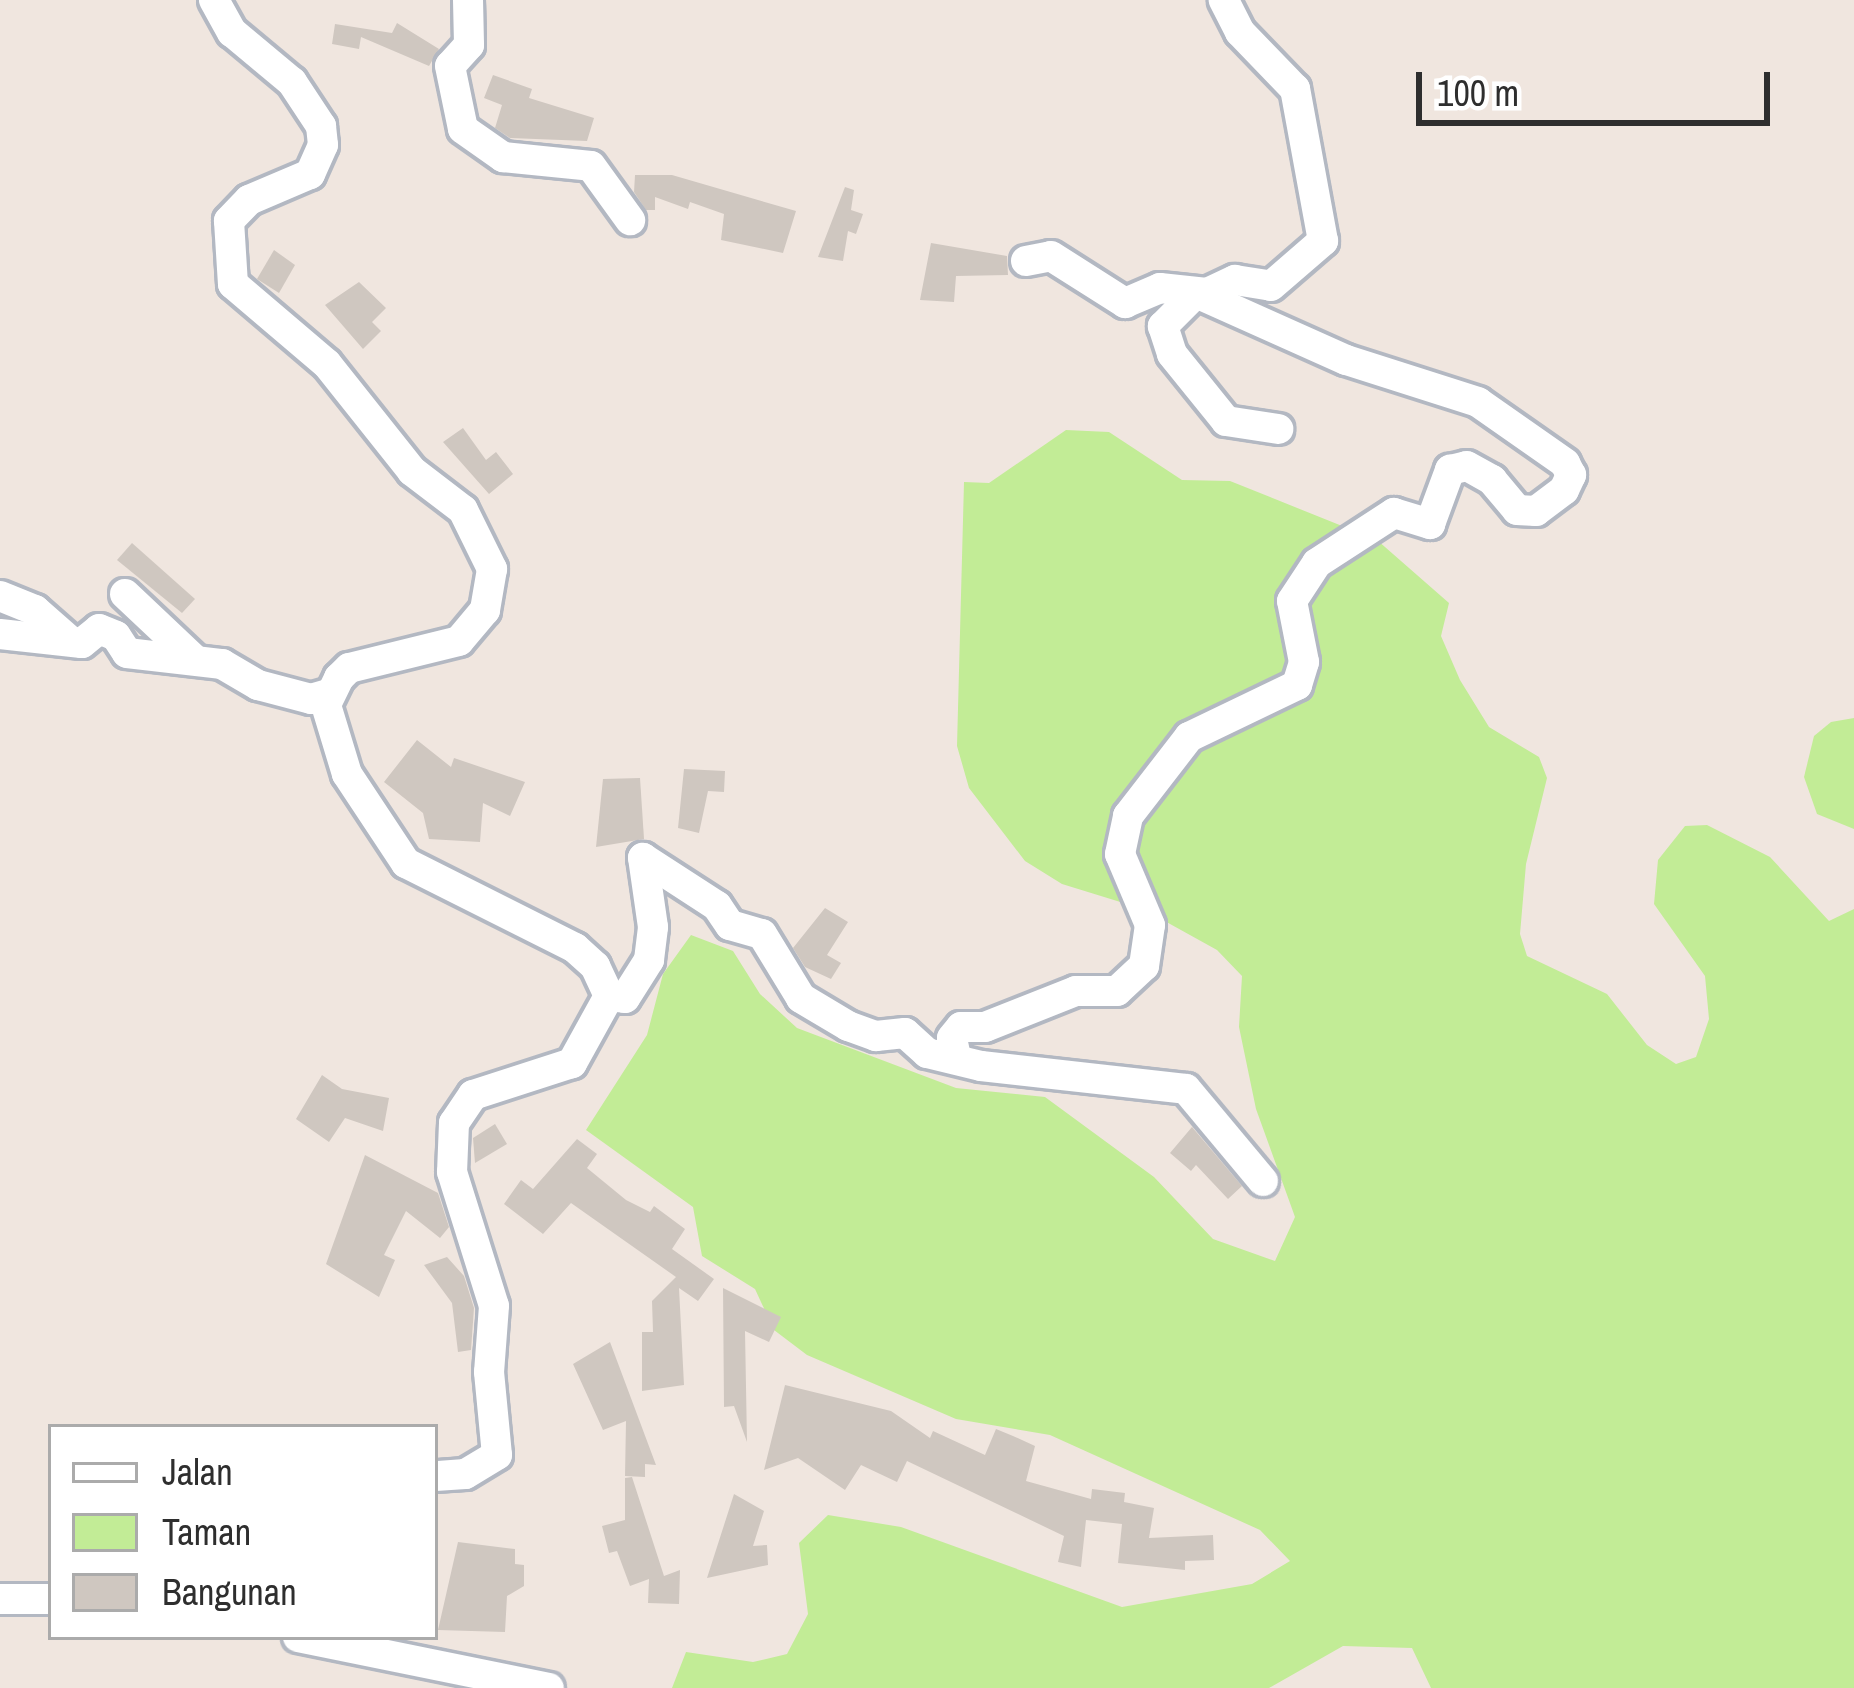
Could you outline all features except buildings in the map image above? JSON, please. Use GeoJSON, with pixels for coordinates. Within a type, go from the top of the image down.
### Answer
{"type":"FeatureCollection","features":[{"type":"Feature","properties":{"kind":"street"},"geometry":{"type":"LineString","coordinates":[[214,0],[232,32],[292,82],[321,126],[323,145],[310,174],[249,200],[230,221],[233,284],[327,364],[412,471],[463,510],[492,569],[485,610],[459,641],[349,668],[328,694]]}},
{"type":"Feature","properties":{"kind":"street"},"geometry":{"type":"LineString","coordinates":[[468,0],[469,45],[451,66],[463,129],[503,157],[591,166],[630,220]]}},
{"type":"Feature","properties":{"kind":"street"},"geometry":{"type":"LineString","coordinates":[[1224,0],[1240,32],[1294,89],[1324,234],[1278,283],[1234,280],[1196,293],[1163,326],[1172,354],[1226,421],[1278,428]]}},
{"type":"Feature","properties":{"kind":"street"},"geometry":{"type":"LineString","coordinates":[[956,1057],[952,1038],[961,1027],[985,1028],[1076,991],[1117,991],[1144,966],[1150,926],[1120,854],[1128,816],[1189,737],[1297,685],[1304,662],[1292,601],[1316,562],[1394,513],[1430,524],[1450,470],[1467,466],[1492,480],[1517,510],[1536,511],[1564,490],[1570,475],[1565,463],[1496,411],[1346,360],[1196,293],[1160,288],[1118,302],[1051,256],[1026,261]]}},
{"type":"Feature","properties":{"kind":"street"},"geometry":{"type":"LineString","coordinates":[[125,594],[195,660]]}},
{"type":"Feature","properties":{"kind":"street"},"geometry":{"type":"LineString","coordinates":[[0,596],[35,610],[68,639]]}},
{"type":"Feature","properties":{"kind":"street"},"geometry":{"type":"LineString","coordinates":[[0,634],[82,643],[99,629],[116,636],[127,653],[195,660],[291,694],[328,694]]}},
{"type":"Feature","properties":{"kind":"street"},"geometry":{"type":"LineString","coordinates":[[328,694],[347,774],[406,863],[575,948],[609,997]]}},
{"type":"Feature","properties":{"kind":"street"},"geometry":{"type":"LineString","coordinates":[[609,997],[625,998],[649,960],[653,927],[643,858],[717,906],[730,925],[763,934],[811,1004],[862,1031],[904,1033],[927,1054],[1022,1074],[1186,1089],[1263,1180]]}},
{"type":"Feature","properties":{"kind":"street"},"geometry":{"type":"LineString","coordinates":[[438,1476],[465,1474],[497,1455],[489,1372],[494,1306],[452,1172],[454,1123],[473,1095],[572,1063],[609,997]]}},
{"type":"Feature","properties":{"kind":"street"},"geometry":{"type":"LineString","coordinates":[[0,1599],[48,1599]]}},
{"type":"Feature","properties":{"kind":"street"},"geometry":{"type":"LineString","coordinates":[[313,1640],[549,1688]]}},
{"type":"Feature","properties":{"kind":"green space"},"geometry":{"type":"Polygon","coordinates":[[[1066,430],[1109,432],[1182,480],[1230,481],[1377,540],[1449,603],[1441,636],[1460,680],[1489,727],[1539,757],[1547,778],[1526,864],[1520,934],[1527,956],[1607,994],[1647,1045],[1676,1064],[1696,1057],[1709,1019],[1705,976],[1654,904],[1658,860],[1685,826],[1707,825],[1770,857],[1829,921],[1854,909],[1854,1688],[1431,1688],[1412,1648],[1343,1646],[1269,1688],[672,1688],[686,1652],[753,1662],[787,1654],[808,1614],[799,1543],[828,1515],[901,1527],[1122,1607],[1252,1584],[1290,1561],[1260,1530],[1050,1435],[956,1419],[807,1355],[774,1330],[755,1289],[702,1256],[693,1207],[586,1130],[647,1035],[663,974],[691,935],[733,951],[760,994],[797,1028],[956,1088],[1045,1097],[1154,1177],[1213,1239],[1275,1261],[1295,1217],[1256,1109],[1239,1027],[1242,976],[1217,950],[1143,909],[1062,884],[1025,861],[969,788],[957,746],[964,482],[989,483],[1066,430]]]}},
{"type":"Feature","properties":{"kind":"green space"},"geometry":{"type":"Polygon","coordinates":[[[1854,718],[1854,829],[1817,814],[1804,777],[1814,736],[1831,722],[1854,718]]]}}]}
